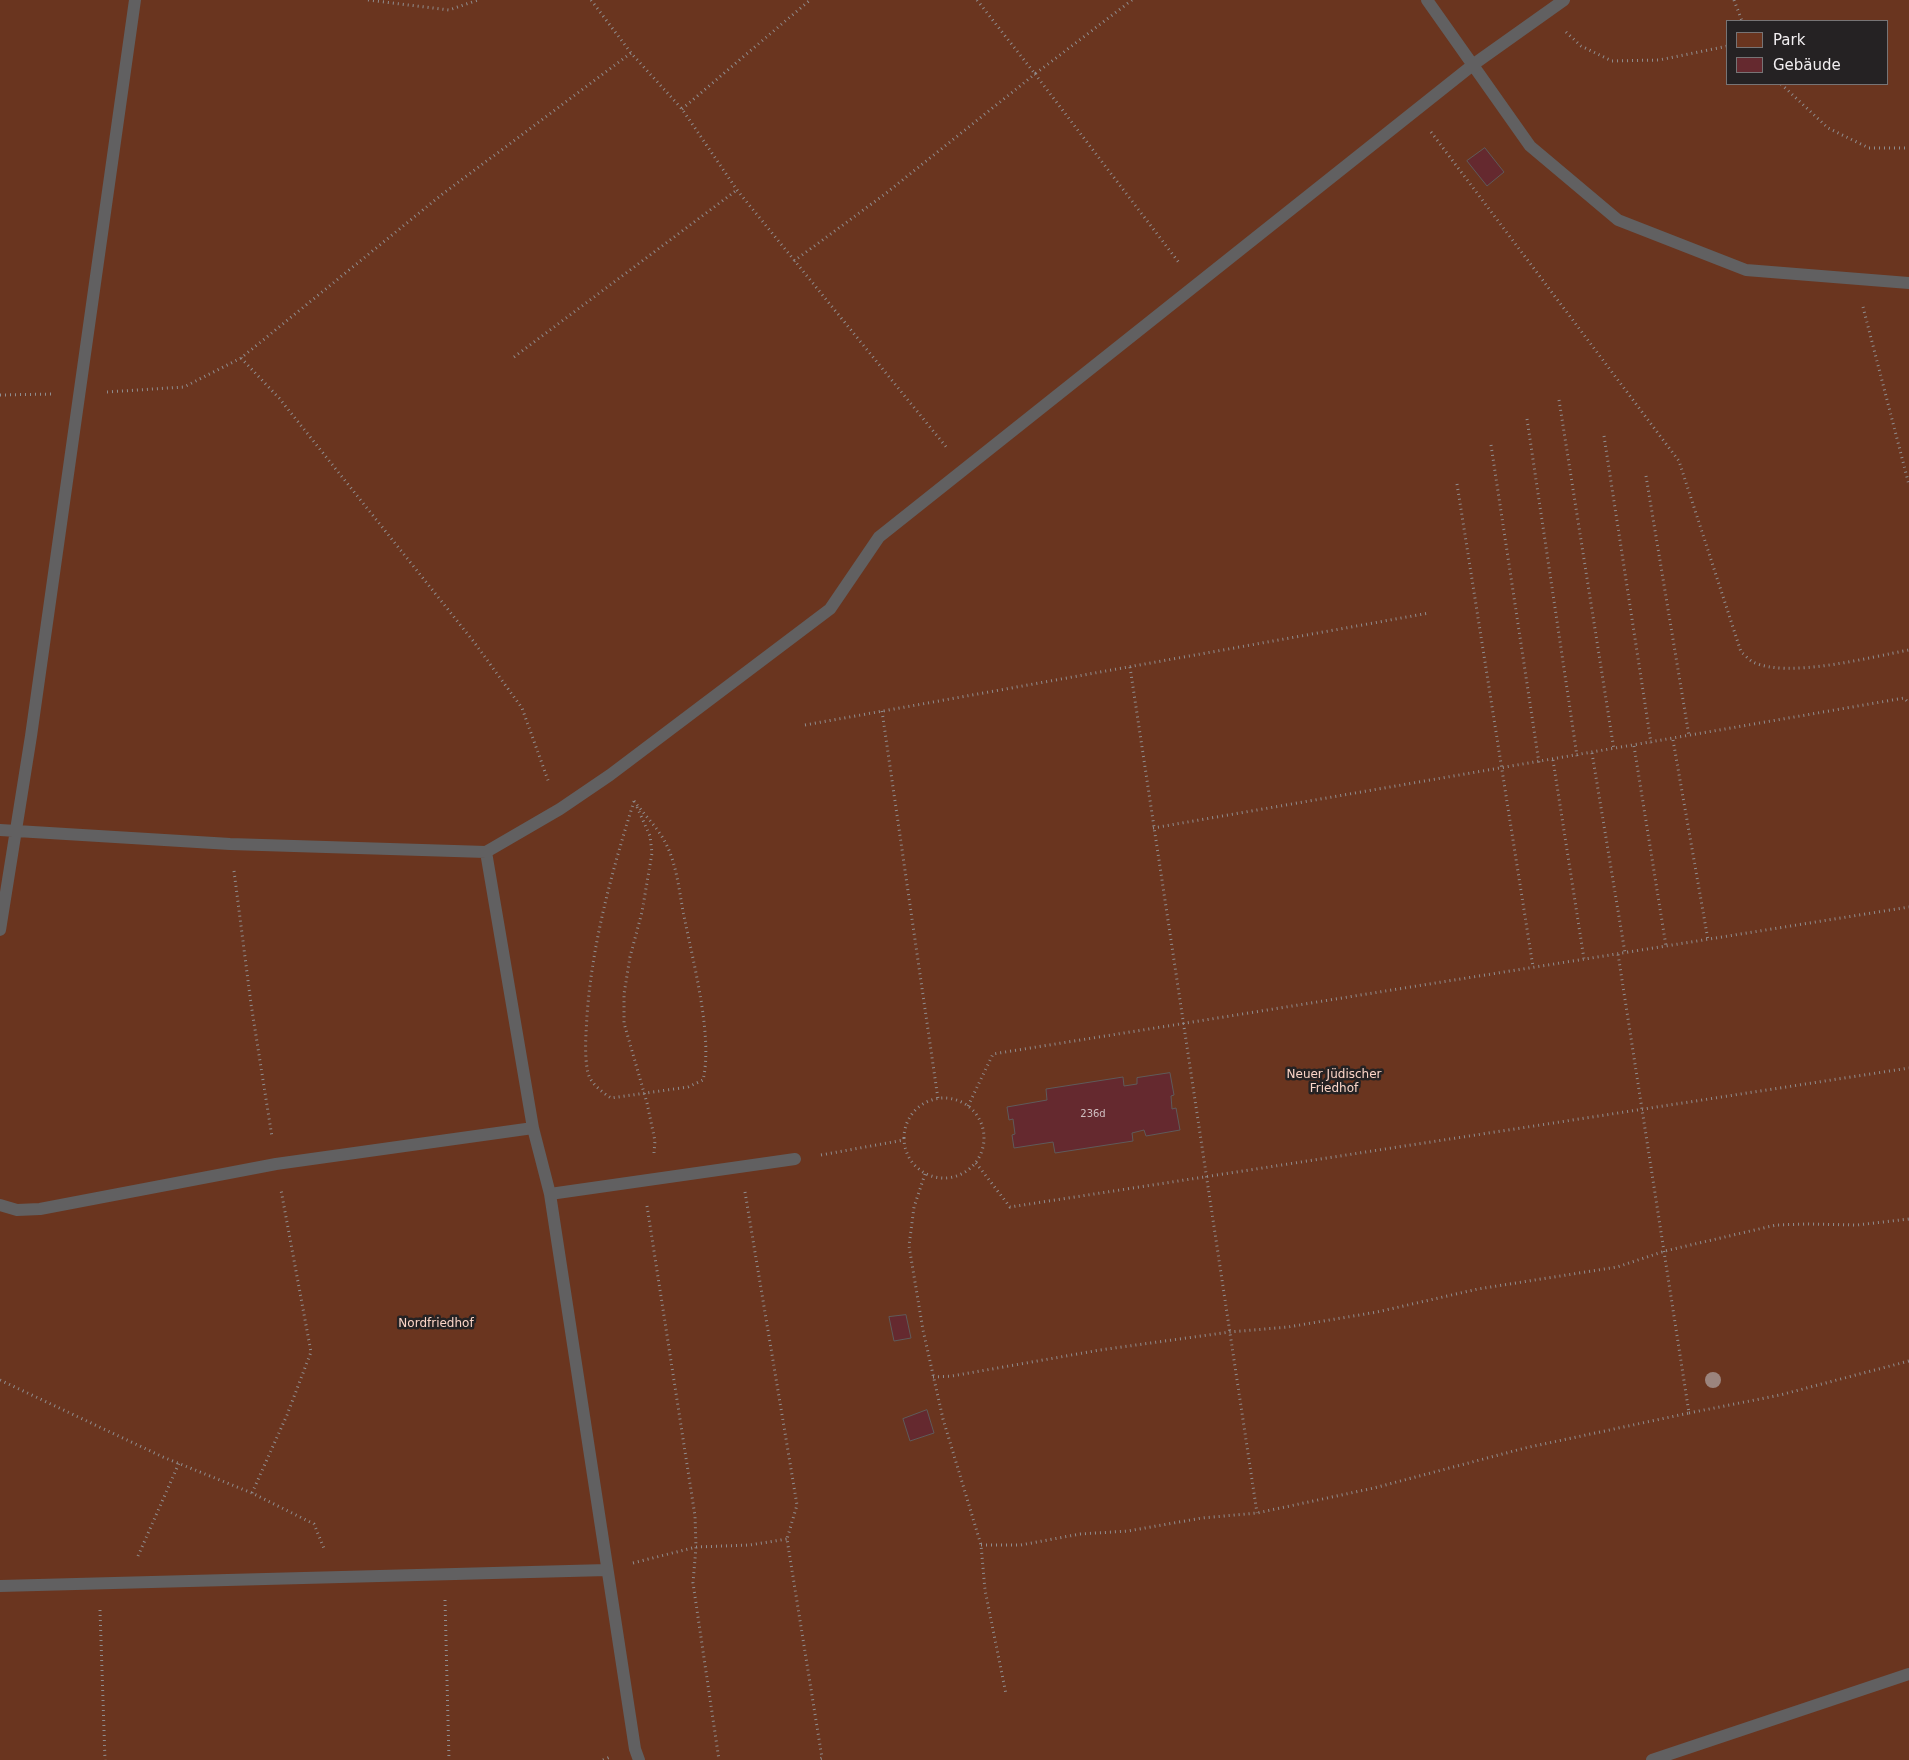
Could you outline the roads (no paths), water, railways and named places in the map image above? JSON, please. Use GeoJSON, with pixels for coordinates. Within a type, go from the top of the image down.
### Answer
{"type":"FeatureCollection","features":[{"type":"Feature","properties":{"kind":"lane"},"geometry":{"type":"LineString","coordinates":[[0,930],[31,736],[135,0]]}},
{"type":"Feature","properties":{"kind":"lane"},"geometry":{"type":"LineString","coordinates":[[1427,0],[1474,64],[1530,146],[1618,220],[1746,270],[1909,283]]}},
{"type":"Feature","properties":{"kind":"lane"},"geometry":{"type":"LineString","coordinates":[[0,830],[230,844],[486,852],[560,809],[620,767],[830,609],[880,537],[1415,110],[1474,64],[1564,0]]}},
{"type":"Feature","properties":{"kind":"lane"},"geometry":{"type":"LineString","coordinates":[[486,852],[533,1128],[550,1194],[635,1749],[639,1760]]}},
{"type":"Feature","properties":{"kind":"lane"},"geometry":{"type":"LineString","coordinates":[[0,1205],[17,1210],[40,1209],[276,1164],[533,1128]]}},
{"type":"Feature","properties":{"kind":"lane"},"geometry":{"type":"LineString","coordinates":[[550,1194],[795,1159]]}},
{"type":"Feature","properties":{"kind":"lane"},"geometry":{"type":"LineString","coordinates":[[0,1586],[607,1570]]}},
{"type":"Feature","properties":{"kind":"lane"},"geometry":{"type":"LineString","coordinates":[[1652,1760],[1909,1674]]}},
{"type":"Feature","properties":{"kind":"park label","name":"Neuer Jüdischer Friedhof"},"geometry":{"type":"Point","coordinates":[1334,1082]}},
{"type":"Feature","properties":{"kind":"park label","name":"Nordfriedhof"},"geometry":{"type":"Point","coordinates":[436,1324]}}]}
